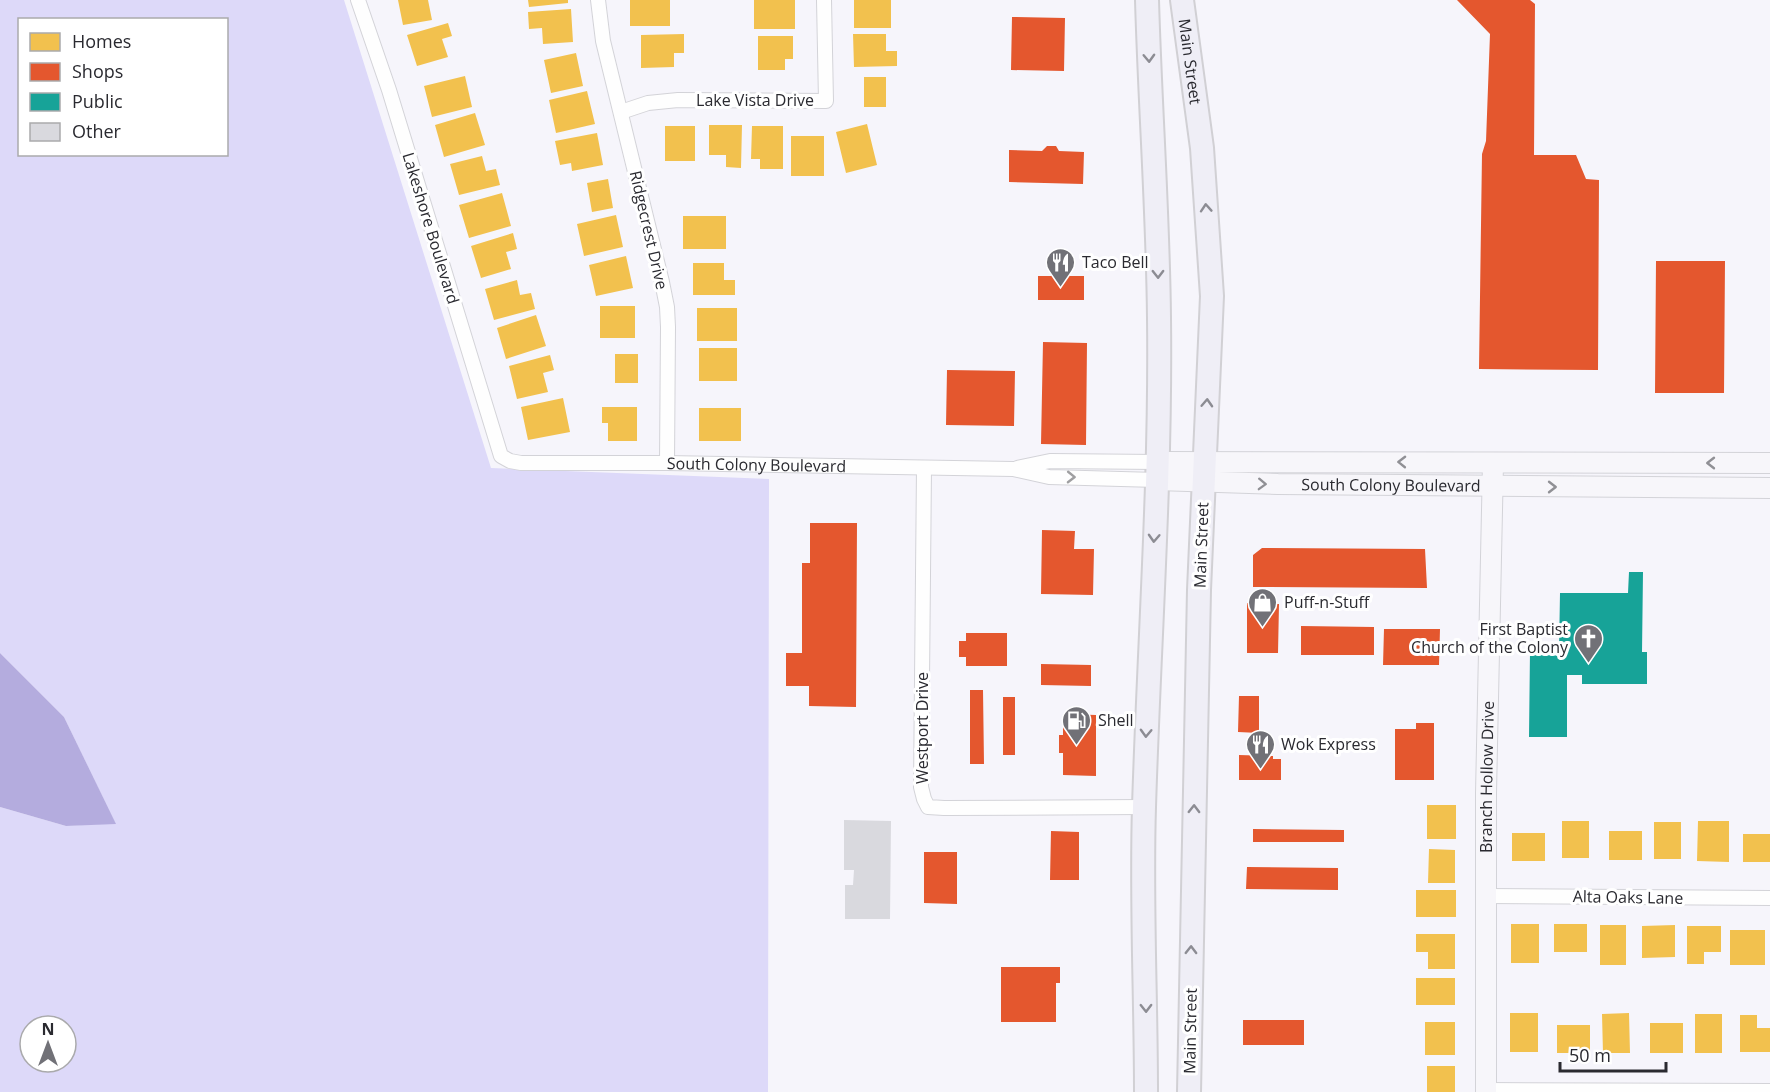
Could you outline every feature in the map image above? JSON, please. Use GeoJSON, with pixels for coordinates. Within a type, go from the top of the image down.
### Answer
{"type":"FeatureCollection","features":[{"type":"Feature","properties":{"kind":"main road"},"geometry":{"type":"LineString","coordinates":[[1146,1092],[1142,872],[1157,471],[1159,319],[1147,5],[1183,3]]}},
{"type":"Feature","properties":{"kind":"main road","name":"Main Street"},"geometry":{"type":"LineString","coordinates":[[1183,3],[1202,148],[1212,296],[1197,672],[1189,1092]]}},
{"type":"Feature","properties":{"kind":"main road","name":"South Colony Boulevard"},"geometry":{"type":"LineString","coordinates":[[1157,471],[1204,471],[1322,461],[1770,463]]}},
{"type":"Feature","properties":{"kind":"main road","name":"Branch Hollow Drive"},"geometry":{"type":"LineString","coordinates":[[1486,1091],[1487,776],[1493,463]]}},
{"type":"Feature","properties":{"kind":"main road"},"geometry":{"type":"LineString","coordinates":[[1770,463],[1770,488]]}},
{"type":"Feature","properties":{"kind":"main road","name":"South Colony Boulevard"},"geometry":{"type":"LineString","coordinates":[[1204,471],[1278,484],[1770,488]]}},
{"type":"Feature","properties":{"kind":"street","name":"Lakeshore Boulevard"},"geometry":{"type":"LineString","coordinates":[[357,0],[389,90],[501,456]]}},
{"type":"Feature","properties":{"kind":"street","name":"Ridgecrest Drive"},"geometry":{"type":"LineString","coordinates":[[598,0],[603,41],[667,307],[667,463]]}},
{"type":"Feature","properties":{"kind":"street","name":"Lake Vista Drive"},"geometry":{"type":"LineString","coordinates":[[621,112],[648,103],[678,100],[825,100],[824,0]]}},
{"type":"Feature","properties":{"kind":"street","name":"South Colony Boulevard"},"geometry":{"type":"LineString","coordinates":[[501,456],[521,463],[1013,469],[1050,461],[1157,471]]}},
{"type":"Feature","properties":{"kind":"street","name":"Westport Drive"},"geometry":{"type":"LineString","coordinates":[[924,468],[921,787],[928,807],[1144,807]]}},
{"type":"Feature","properties":{"kind":"street","name":"Alta Oaks Lane"},"geometry":{"type":"LineString","coordinates":[[1486,896],[1770,898]]}},
{"type":"Feature","properties":{"kind":"street"},"geometry":{"type":"LineString","coordinates":[[1486,1091],[1770,1091]]}},
{"type":"Feature","properties":{"kind":"shaded area"},"geometry":{"type":"Polygon","coordinates":[[[0,0],[344,0],[491,468],[769,479],[768,1092],[0,1092],[0,807],[66,826],[115,823],[64,717],[0,653],[0,0]]]}},
{"type":"Feature","properties":{"kind":"shaded area"},"geometry":{"type":"Polygon","coordinates":[[[0,653],[64,717],[116,824],[66,826],[0,807],[0,653]]]}},
{"type":"Feature","properties":{"kind":"building: Homes"},"geometry":{"type":"Polygon","coordinates":[[[398,0],[428,0],[432,20],[403,25],[398,0]]]}},
{"type":"Feature","properties":{"kind":"building: Homes"},"geometry":{"type":"Polygon","coordinates":[[[528,0],[568,0],[568,3],[529,7],[528,0]]]}},
{"type":"Feature","properties":{"kind":"building: Homes"},"geometry":{"type":"Polygon","coordinates":[[[630,0],[670,0],[670,26],[630,26],[630,0]]]}},
{"type":"Feature","properties":{"kind":"building: Homes"},"geometry":{"type":"Polygon","coordinates":[[[754,0],[795,0],[795,29],[754,29],[754,0]]]}},
{"type":"Feature","properties":{"kind":"building: Homes"},"geometry":{"type":"Polygon","coordinates":[[[854,0],[891,0],[891,28],[854,28],[854,0]]]}},
{"type":"Feature","properties":{"kind":"building: Homes"},"geometry":{"type":"Polygon","coordinates":[[[571,9],[573,42],[543,44],[542,28],[529,29],[528,12],[571,9]]]}},
{"type":"Feature","properties":{"kind":"building: Homes"},"geometry":{"type":"Polygon","coordinates":[[[448,23],[452,36],[442,39],[448,57],[417,66],[407,35],[448,23]]]}},
{"type":"Feature","properties":{"kind":"building: Homes"},"geometry":{"type":"Polygon","coordinates":[[[684,34],[684,53],[674,53],[674,67],[641,68],[641,35],[684,34]]]}},
{"type":"Feature","properties":{"kind":"building: Homes"},"geometry":{"type":"Polygon","coordinates":[[[853,34],[886,34],[886,51],[897,51],[897,66],[854,67],[853,34]]]}},
{"type":"Feature","properties":{"kind":"building: Homes"},"geometry":{"type":"Polygon","coordinates":[[[758,36],[793,36],[793,59],[785,59],[785,70],[758,70],[758,36]]]}},
{"type":"Feature","properties":{"kind":"building: Homes"},"geometry":{"type":"Polygon","coordinates":[[[576,53],[583,86],[551,93],[544,60],[576,53]]]}},
{"type":"Feature","properties":{"kind":"building: Homes"},"geometry":{"type":"Polygon","coordinates":[[[465,76],[472,107],[432,117],[424,86],[465,76]]]}},
{"type":"Feature","properties":{"kind":"building: Homes"},"geometry":{"type":"Polygon","coordinates":[[[864,77],[886,77],[886,107],[864,107],[864,77]]]}},
{"type":"Feature","properties":{"kind":"building: Homes"},"geometry":{"type":"Polygon","coordinates":[[[587,91],[595,124],[556,133],[549,100],[587,91]]]}},
{"type":"Feature","properties":{"kind":"building: Homes"},"geometry":{"type":"Polygon","coordinates":[[[475,113],[485,145],[444,157],[435,125],[475,113]]]}},
{"type":"Feature","properties":{"kind":"building: Homes"},"geometry":{"type":"Polygon","coordinates":[[[867,124],[877,165],[846,173],[836,132],[867,124]]]}},
{"type":"Feature","properties":{"kind":"building: Homes"},"geometry":{"type":"Polygon","coordinates":[[[709,125],[742,125],[741,168],[726,167],[726,155],[709,155],[709,125]]]}},
{"type":"Feature","properties":{"kind":"building: Homes"},"geometry":{"type":"Polygon","coordinates":[[[665,126],[695,126],[695,161],[665,161],[665,126]]]}},
{"type":"Feature","properties":{"kind":"building: Homes"},"geometry":{"type":"Polygon","coordinates":[[[752,126],[783,126],[783,169],[760,169],[760,159],[751,159],[752,126]]]}},
{"type":"Feature","properties":{"kind":"building: Homes"},"geometry":{"type":"Polygon","coordinates":[[[597,133],[603,165],[572,171],[571,163],[560,165],[555,141],[597,133]]]}},
{"type":"Feature","properties":{"kind":"building: Homes"},"geometry":{"type":"Polygon","coordinates":[[[791,136],[824,136],[824,176],[791,176],[791,136]]]}},
{"type":"Feature","properties":{"kind":"building: Homes"},"geometry":{"type":"Polygon","coordinates":[[[482,156],[486,171],[496,169],[500,185],[459,195],[450,164],[482,156]]]}},
{"type":"Feature","properties":{"kind":"building: Homes"},"geometry":{"type":"Polygon","coordinates":[[[608,179],[613,208],[592,212],[587,183],[608,179]]]}},
{"type":"Feature","properties":{"kind":"building: Homes"},"geometry":{"type":"Polygon","coordinates":[[[502,193],[511,226],[469,238],[459,205],[502,193]]]}},
{"type":"Feature","properties":{"kind":"building: Homes"},"geometry":{"type":"Polygon","coordinates":[[[616,215],[623,247],[584,256],[577,224],[616,215]]]}},
{"type":"Feature","properties":{"kind":"building: Homes"},"geometry":{"type":"Polygon","coordinates":[[[683,216],[726,216],[726,249],[683,249],[683,216]]]}},
{"type":"Feature","properties":{"kind":"building: Homes"},"geometry":{"type":"Polygon","coordinates":[[[513,233],[517,249],[506,252],[511,269],[481,278],[471,246],[513,233]]]}},
{"type":"Feature","properties":{"kind":"building: Homes"},"geometry":{"type":"Polygon","coordinates":[[[626,256],[633,288],[596,296],[589,265],[626,256]]]}},
{"type":"Feature","properties":{"kind":"building: Homes"},"geometry":{"type":"Polygon","coordinates":[[[693,263],[724,263],[724,280],[735,280],[735,295],[693,295],[693,263]]]}},
{"type":"Feature","properties":{"kind":"building: Homes"},"geometry":{"type":"Polygon","coordinates":[[[517,280],[520,295],[531,293],[535,309],[494,320],[485,289],[517,280]]]}},
{"type":"Feature","properties":{"kind":"building: Homes"},"geometry":{"type":"Polygon","coordinates":[[[600,306],[635,306],[635,338],[600,338],[600,306]]]}},
{"type":"Feature","properties":{"kind":"building: Homes"},"geometry":{"type":"Polygon","coordinates":[[[697,308],[737,308],[737,341],[697,341],[697,308]]]}},
{"type":"Feature","properties":{"kind":"building: Homes"},"geometry":{"type":"Polygon","coordinates":[[[536,315],[546,346],[506,359],[497,328],[536,315]]]}},
{"type":"Feature","properties":{"kind":"building: Homes"},"geometry":{"type":"Polygon","coordinates":[[[699,348],[737,348],[737,381],[699,381],[699,348]]]}},
{"type":"Feature","properties":{"kind":"building: Homes"},"geometry":{"type":"Polygon","coordinates":[[[615,354],[638,354],[638,383],[615,383],[615,354]]]}},
{"type":"Feature","properties":{"kind":"building: Homes"},"geometry":{"type":"Polygon","coordinates":[[[550,355],[554,370],[543,373],[548,392],[517,399],[509,366],[550,355]]]}},
{"type":"Feature","properties":{"kind":"building: Homes"},"geometry":{"type":"Polygon","coordinates":[[[563,398],[570,432],[528,440],[521,407],[563,398]]]}},
{"type":"Feature","properties":{"kind":"building: Homes"},"geometry":{"type":"Polygon","coordinates":[[[602,407],[637,407],[637,441],[608,441],[608,423],[602,423],[602,407]]]}},
{"type":"Feature","properties":{"kind":"building: Homes"},"geometry":{"type":"Polygon","coordinates":[[[699,408],[741,408],[741,441],[699,441],[699,408]]]}},
{"type":"Feature","properties":{"kind":"building: Homes"},"geometry":{"type":"Polygon","coordinates":[[[1427,805],[1456,805],[1456,839],[1427,839],[1427,805]]]}},
{"type":"Feature","properties":{"kind":"building: Homes"},"geometry":{"type":"Polygon","coordinates":[[[1562,821],[1589,821],[1589,858],[1562,858],[1562,821]]]}},
{"type":"Feature","properties":{"kind":"building: Homes"},"geometry":{"type":"Polygon","coordinates":[[[1698,821],[1729,821],[1729,862],[1697,861],[1698,821]]]}},
{"type":"Feature","properties":{"kind":"building: Homes"},"geometry":{"type":"Polygon","coordinates":[[[1654,822],[1681,822],[1681,859],[1654,859],[1654,822]]]}},
{"type":"Feature","properties":{"kind":"building: Homes"},"geometry":{"type":"Polygon","coordinates":[[[1609,831],[1642,831],[1642,860],[1609,860],[1609,831]]]}},
{"type":"Feature","properties":{"kind":"building: Homes"},"geometry":{"type":"Polygon","coordinates":[[[1512,833],[1545,833],[1545,861],[1512,861],[1512,833]]]}},
{"type":"Feature","properties":{"kind":"building: Homes"},"geometry":{"type":"Polygon","coordinates":[[[1743,834],[1770,834],[1770,862],[1743,862],[1743,834]]]}},
{"type":"Feature","properties":{"kind":"building: Homes"},"geometry":{"type":"Polygon","coordinates":[[[1429,849],[1455,850],[1455,883],[1428,883],[1429,849]]]}},
{"type":"Feature","properties":{"kind":"building: Homes"},"geometry":{"type":"Polygon","coordinates":[[[1416,890],[1456,890],[1456,917],[1416,917],[1416,890]]]}},
{"type":"Feature","properties":{"kind":"building: Homes"},"geometry":{"type":"Polygon","coordinates":[[[1511,924],[1539,924],[1539,963],[1511,963],[1511,924]]]}},
{"type":"Feature","properties":{"kind":"building: Homes"},"geometry":{"type":"Polygon","coordinates":[[[1554,924],[1587,924],[1587,952],[1554,952],[1554,924]]]}},
{"type":"Feature","properties":{"kind":"building: Homes"},"geometry":{"type":"Polygon","coordinates":[[[1600,925],[1626,925],[1626,965],[1600,965],[1600,925]]]}},
{"type":"Feature","properties":{"kind":"building: Homes"},"geometry":{"type":"Polygon","coordinates":[[[1675,925],[1675,957],[1642,958],[1642,926],[1675,925]]]}},
{"type":"Feature","properties":{"kind":"building: Homes"},"geometry":{"type":"Polygon","coordinates":[[[1687,926],[1721,926],[1721,952],[1704,952],[1704,964],[1687,964],[1687,926]]]}},
{"type":"Feature","properties":{"kind":"building: Homes"},"geometry":{"type":"Polygon","coordinates":[[[1730,930],[1765,930],[1765,965],[1730,965],[1730,930]]]}},
{"type":"Feature","properties":{"kind":"building: Homes"},"geometry":{"type":"Polygon","coordinates":[[[1416,934],[1455,934],[1455,969],[1428,969],[1428,952],[1416,952],[1416,934]]]}},
{"type":"Feature","properties":{"kind":"building: Homes"},"geometry":{"type":"Polygon","coordinates":[[[1416,978],[1455,978],[1455,1005],[1416,1005],[1416,978]]]}},
{"type":"Feature","properties":{"kind":"building: Homes"},"geometry":{"type":"Polygon","coordinates":[[[1510,1013],[1538,1013],[1538,1052],[1510,1052],[1510,1013]]]}},
{"type":"Feature","properties":{"kind":"building: Homes"},"geometry":{"type":"Polygon","coordinates":[[[1629,1013],[1630,1053],[1603,1053],[1602,1014],[1629,1013]]]}},
{"type":"Feature","properties":{"kind":"building: Homes"},"geometry":{"type":"Polygon","coordinates":[[[1695,1014],[1722,1014],[1722,1053],[1695,1053],[1695,1014]]]}},
{"type":"Feature","properties":{"kind":"building: Homes"},"geometry":{"type":"Polygon","coordinates":[[[1740,1015],[1757,1015],[1757,1028],[1770,1028],[1770,1052],[1740,1052],[1740,1015]]]}},
{"type":"Feature","properties":{"kind":"building: Homes"},"geometry":{"type":"Polygon","coordinates":[[[1425,1022],[1455,1022],[1455,1055],[1425,1055],[1425,1022]]]}},
{"type":"Feature","properties":{"kind":"building: Homes"},"geometry":{"type":"Polygon","coordinates":[[[1650,1023],[1683,1023],[1683,1053],[1650,1053],[1650,1023]]]}},
{"type":"Feature","properties":{"kind":"building: Homes"},"geometry":{"type":"Polygon","coordinates":[[[1557,1025],[1590,1025],[1590,1053],[1557,1053],[1557,1025]]]}},
{"type":"Feature","properties":{"kind":"building: Homes"},"geometry":{"type":"Polygon","coordinates":[[[1427,1066],[1455,1066],[1455,1092],[1427,1092],[1427,1066]]]}},
{"type":"Feature","properties":{"kind":"building: Shops"},"geometry":{"type":"Polygon","coordinates":[[[1457,0],[1530,0],[1535,4],[1534,155],[1576,155],[1586,179],[1599,180],[1598,370],[1479,369],[1482,154],[1486,141],[1490,34],[1457,0]]]}},
{"type":"Feature","properties":{"kind":"building: Shops"},"geometry":{"type":"Polygon","coordinates":[[[1012,17],[1065,18],[1064,71],[1011,70],[1012,17]]]}},
{"type":"Feature","properties":{"kind":"building: Shops"},"geometry":{"type":"Polygon","coordinates":[[[1047,146],[1056,146],[1059,151],[1084,152],[1083,184],[1009,182],[1009,150],[1042,151],[1047,146]]]}},
{"type":"Feature","properties":{"kind":"building: Shops"},"geometry":{"type":"Polygon","coordinates":[[[1656,261],[1725,261],[1724,393],[1655,393],[1656,261]]]}},
{"type":"Feature","properties":{"kind":"building: Shops","name":"Taco Bell"},"geometry":{"type":"Polygon","coordinates":[[[1038,276],[1084,276],[1084,300],[1038,300],[1038,276]]]}},
{"type":"Feature","properties":{"kind":"building: Shops"},"geometry":{"type":"Polygon","coordinates":[[[1043,342],[1087,343],[1086,445],[1041,444],[1043,342]]]}},
{"type":"Feature","properties":{"kind":"building: Shops"},"geometry":{"type":"Polygon","coordinates":[[[947,370],[1015,371],[1014,426],[946,425],[947,370]]]}},
{"type":"Feature","properties":{"kind":"building: Shops"},"geometry":{"type":"Polygon","coordinates":[[[810,523],[857,523],[856,707],[809,706],[809,686],[786,686],[786,653],[802,653],[802,563],[810,563],[810,523]]]}},
{"type":"Feature","properties":{"kind":"building: Shops"},"geometry":{"type":"Polygon","coordinates":[[[1042,530],[1075,531],[1074,549],[1094,549],[1093,595],[1041,594],[1042,530]]]}},
{"type":"Feature","properties":{"kind":"building: Shops"},"geometry":{"type":"Polygon","coordinates":[[[1262,548],[1425,549],[1427,588],[1253,587],[1253,555],[1262,548]]]}},
{"type":"Feature","properties":{"kind":"building: Shops","name":"Puff-n-Stuff"},"geometry":{"type":"Polygon","coordinates":[[[1247,603],[1279,604],[1278,653],[1247,653],[1247,603]]]}},
{"type":"Feature","properties":{"kind":"building: Shops"},"geometry":{"type":"Polygon","coordinates":[[[1301,626],[1374,627],[1374,655],[1301,655],[1301,626]]]}},
{"type":"Feature","properties":{"kind":"building: Shops"},"geometry":{"type":"Polygon","coordinates":[[[1384,629],[1440,629],[1439,665],[1383,665],[1384,629]]]}},
{"type":"Feature","properties":{"kind":"building: Shops"},"geometry":{"type":"Polygon","coordinates":[[[966,633],[1007,633],[1007,666],[966,666],[966,657],[959,657],[959,641],[966,641],[966,633]]]}},
{"type":"Feature","properties":{"kind":"building: Shops"},"geometry":{"type":"Polygon","coordinates":[[[1041,664],[1091,665],[1091,686],[1041,685],[1041,664]]]}},
{"type":"Feature","properties":{"kind":"building: Shops"},"geometry":{"type":"Polygon","coordinates":[[[970,690],[983,690],[984,764],[970,764],[970,690]]]}},
{"type":"Feature","properties":{"kind":"building: Shops"},"geometry":{"type":"Polygon","coordinates":[[[1239,696],[1259,696],[1259,733],[1238,732],[1239,696]]]}},
{"type":"Feature","properties":{"kind":"building: Shops"},"geometry":{"type":"Polygon","coordinates":[[[1003,697],[1015,697],[1015,755],[1003,755],[1003,697]]]}},
{"type":"Feature","properties":{"kind":"building: Shops"},"geometry":{"type":"Polygon","coordinates":[[[1063,714],[1096,715],[1096,776],[1063,775],[1063,753],[1059,753],[1059,735],[1063,735],[1063,714]]]}},
{"type":"Feature","properties":{"kind":"building: Shops"},"geometry":{"type":"Polygon","coordinates":[[[1416,723],[1434,723],[1434,780],[1395,780],[1395,729],[1416,729],[1416,723]]]}},
{"type":"Feature","properties":{"kind":"building: Shops","name":"Wok Express"},"geometry":{"type":"Polygon","coordinates":[[[1239,755],[1273,756],[1273,759],[1281,759],[1281,780],[1239,780],[1239,755]]]}},
{"type":"Feature","properties":{"kind":"building: Shops"},"geometry":{"type":"Polygon","coordinates":[[[1253,829],[1344,830],[1344,842],[1253,842],[1253,829]]]}},
{"type":"Feature","properties":{"kind":"building: Shops"},"geometry":{"type":"Polygon","coordinates":[[[1051,831],[1079,832],[1079,880],[1050,880],[1051,831]]]}},
{"type":"Feature","properties":{"kind":"building: Shops"},"geometry":{"type":"Polygon","coordinates":[[[924,852],[957,852],[957,904],[924,903],[924,852]]]}},
{"type":"Feature","properties":{"kind":"building: Shops"},"geometry":{"type":"Polygon","coordinates":[[[1247,867],[1338,868],[1338,890],[1246,889],[1247,867]]]}},
{"type":"Feature","properties":{"kind":"building: Shops"},"geometry":{"type":"Polygon","coordinates":[[[1001,967],[1060,967],[1060,983],[1056,983],[1056,1022],[1001,1022],[1001,967]]]}},
{"type":"Feature","properties":{"kind":"building: Shops"},"geometry":{"type":"Polygon","coordinates":[[[1243,1020],[1304,1020],[1304,1045],[1243,1045],[1243,1020]]]}},
{"type":"Feature","properties":{"kind":"building: Public","name":"First Baptist Church of the Colony"},"geometry":{"type":"Polygon","coordinates":[[[1629,572],[1643,572],[1642,652],[1647,652],[1647,684],[1582,684],[1582,675],[1567,675],[1567,737],[1529,737],[1530,651],[1559,651],[1560,593],[1628,593],[1629,572]]]}},
{"type":"Feature","properties":{"kind":"building: Other"},"geometry":{"type":"Polygon","coordinates":[[[844,820],[891,821],[890,919],[845,919],[845,885],[853,885],[854,870],[844,870],[844,820]]]}},
{"type":"Feature","properties":{"kind":"place","name":"Taco Bell"},"geometry":{"type":"Point","coordinates":[1061,288]}},
{"type":"Feature","properties":{"kind":"place","name":"Puff-n-Stuff"},"geometry":{"type":"Point","coordinates":[1263,628]}},
{"type":"Feature","properties":{"kind":"place","name":"First Baptist Church of the Colony"},"geometry":{"type":"Point","coordinates":[1589,664]}},
{"type":"Feature","properties":{"kind":"place","name":"Shell"},"geometry":{"type":"Point","coordinates":[1077,746]}},
{"type":"Feature","properties":{"kind":"place","name":"Wok Express"},"geometry":{"type":"Point","coordinates":[1260,770]}}]}
